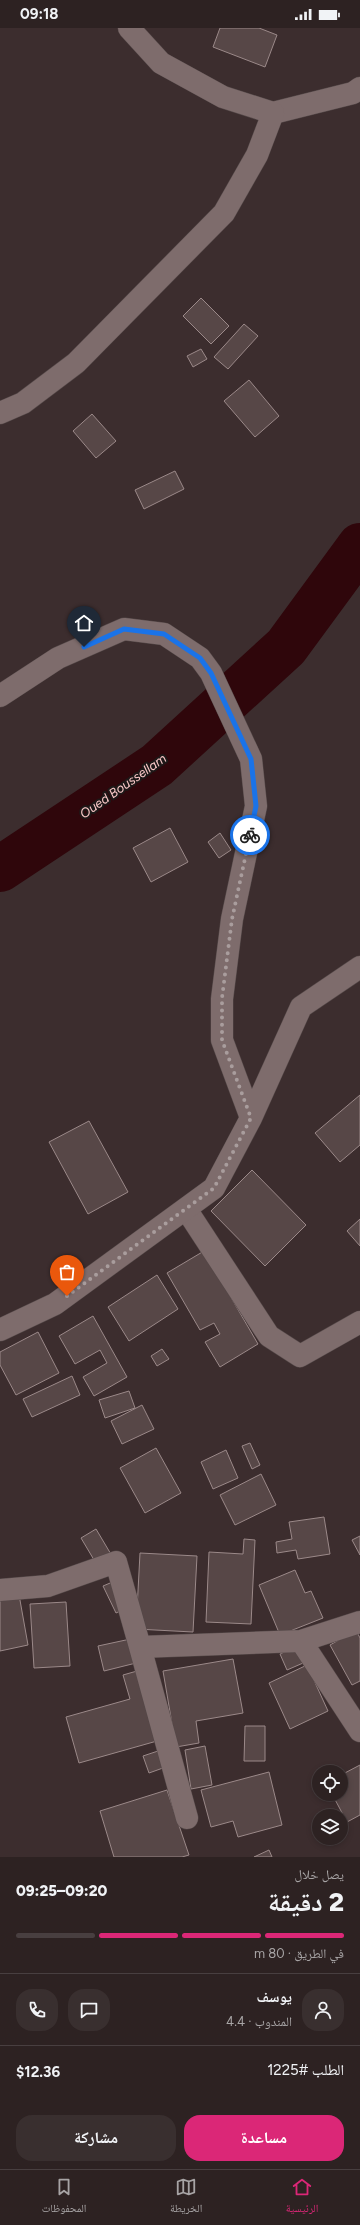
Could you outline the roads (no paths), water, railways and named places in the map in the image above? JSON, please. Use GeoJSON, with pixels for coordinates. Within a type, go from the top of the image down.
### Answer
{"type":"FeatureCollection","features":[{"type":"Feature","properties":{"kind":"street"},"geometry":{"type":"LineString","coordinates":[[129,28],[161,63],[223,97],[273,113],[353,93],[360,88]]}},
{"type":"Feature","properties":{"kind":"street"},"geometry":{"type":"LineString","coordinates":[[0,413],[23,403],[76,363],[224,213],[257,154],[273,113]]}},
{"type":"Feature","properties":{"kind":"street"},"geometry":{"type":"LineString","coordinates":[[0,696],[58,658],[124,629],[164,634],[200,658],[211,673],[251,759],[256,806],[232,919],[222,998],[222,1040],[251,1118]]}},
{"type":"Feature","properties":{"kind":"street"},"geometry":{"type":"LineString","coordinates":[[0,1330],[56,1304],[214,1188],[251,1118],[301,1007],[360,967]]}},
{"type":"Feature","properties":{"kind":"street"},"geometry":{"type":"LineString","coordinates":[[186,1209],[268,1336],[300,1356],[360,1322]]}},
{"type":"Feature","properties":{"kind":"street"},"geometry":{"type":"LineString","coordinates":[[0,1590],[48,1586],[116,1562],[187,1818]]}},
{"type":"Feature","properties":{"kind":"street"},"geometry":{"type":"LineString","coordinates":[[140,1647],[301,1641],[360,1622]]}},
{"type":"Feature","properties":{"kind":"street"},"geometry":{"type":"LineString","coordinates":[[301,1641],[360,1731]]}},
{"type":"Feature","properties":{"kind":"waterway","name":"Oued Boussellam"},"geometry":{"type":"LineString","coordinates":[[0,869],[157,765],[286,647],[360,546]]}}]}
